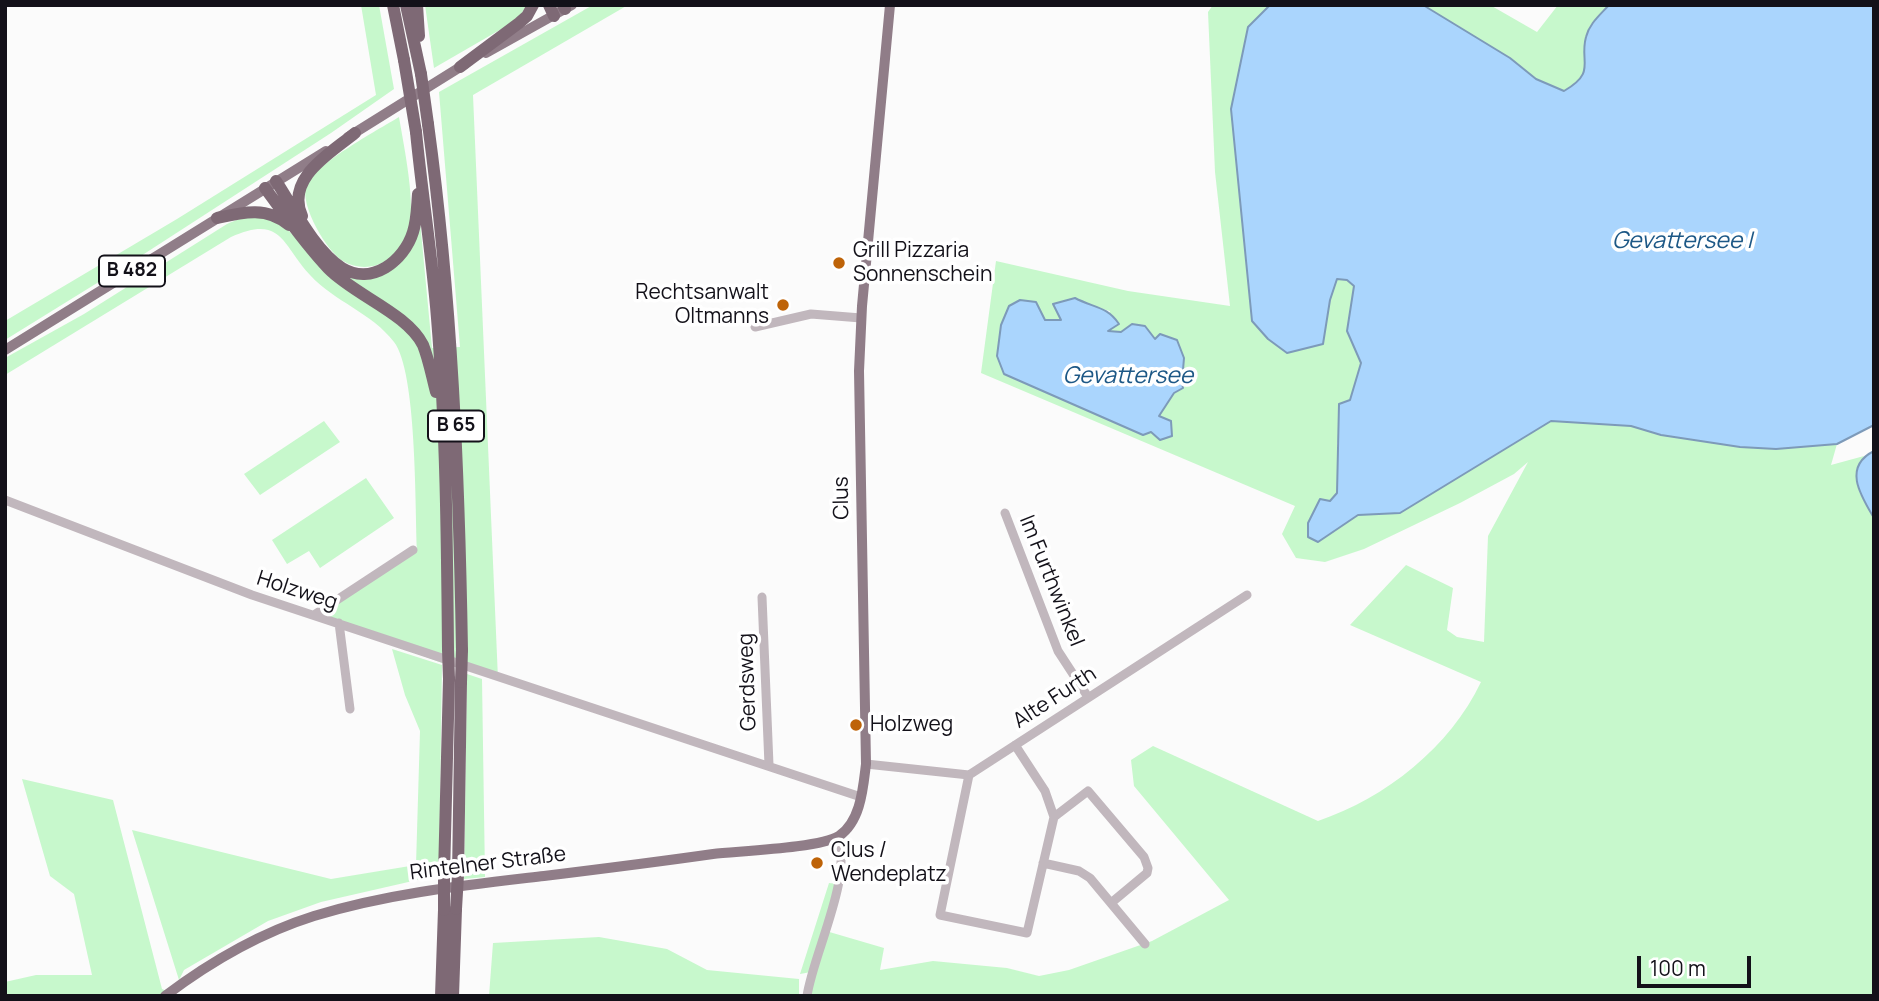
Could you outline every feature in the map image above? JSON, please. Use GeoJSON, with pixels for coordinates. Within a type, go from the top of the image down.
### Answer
{"type":"FeatureCollection","features":[{"type":"Feature","properties":{"kind":"highway","name":"B 65"},"geometry":{"type":"LineString","coordinates":[[393,5],[416,132],[438,319],[455,650]]}},
{"type":"Feature","properties":{"kind":"highway","name":"B 65"},"geometry":{"type":"LineString","coordinates":[[406,5],[418,52],[439,204],[454,387],[460,504],[455,650],[458,875],[450,909],[441,996]]}},
{"type":"Feature","properties":{"kind":"highway"},"geometry":{"type":"LineString","coordinates":[[417,5],[418,52]]}},
{"type":"Feature","properties":{"kind":"highway"},"geometry":{"type":"LineString","coordinates":[[460,67],[519,23],[533,5]]}},
{"type":"Feature","properties":{"kind":"highway"},"geometry":{"type":"LineString","coordinates":[[306,235],[299,201],[303,179],[355,133]]}},
{"type":"Feature","properties":{"kind":"highway"},"geometry":{"type":"LineString","coordinates":[[217,218],[244,212],[264,212],[283,220],[306,235],[342,267],[352,272],[365,274],[382,271],[397,262],[413,232],[419,166]]}},
{"type":"Feature","properties":{"kind":"highway"},"geometry":{"type":"LineString","coordinates":[[270,185],[337,275],[415,334],[426,355],[443,415]]}},
{"type":"Feature","properties":{"kind":"highway","name":"B 65"},"geometry":{"type":"LineString","coordinates":[[453,996],[450,909],[444,875],[455,680]]}},
{"type":"Feature","properties":{"kind":"main road","name":"Clus"},"geometry":{"type":"LineString","coordinates":[[837,838],[847,829],[861,797],[866,764],[859,371],[861,318],[890,5]]}},
{"type":"Feature","properties":{"kind":"main road","name":"B 482"},"geometry":{"type":"LineString","coordinates":[[5,349],[460,67],[561,8]]}},
{"type":"Feature","properties":{"kind":"main road","name":"Rintelner Straße"},"geometry":{"type":"LineString","coordinates":[[165,996],[230,953],[283,928],[313,916],[387,897],[740,851],[810,845],[837,838]]}},
{"type":"Feature","properties":{"kind":"street"},"geometry":{"type":"LineString","coordinates":[[755,327],[811,314],[861,318]]}},
{"type":"Feature","properties":{"kind":"street","name":"Holzweg"},"geometry":{"type":"LineString","coordinates":[[5,500],[183,569],[314,615],[861,797]]}},
{"type":"Feature","properties":{"kind":"street","name":"Im Furthwinkel"},"geometry":{"type":"LineString","coordinates":[[1005,513],[1058,651],[1088,697]]}},
{"type":"Feature","properties":{"kind":"street"},"geometry":{"type":"LineString","coordinates":[[314,615],[413,551]]}},
{"type":"Feature","properties":{"kind":"street","name":"Alte Furth"},"geometry":{"type":"LineString","coordinates":[[969,775],[1247,595]]}},
{"type":"Feature","properties":{"kind":"street","name":"Gerdsweg"},"geometry":{"type":"LineString","coordinates":[[762,597],[769,765]]}},
{"type":"Feature","properties":{"kind":"street"},"geometry":{"type":"LineString","coordinates":[[339,623],[350,709]]}},
{"type":"Feature","properties":{"kind":"street"},"geometry":{"type":"LineString","coordinates":[[866,764],[969,775],[940,915],[1027,933],[1054,817],[1045,791],[1015,745]]}},
{"type":"Feature","properties":{"kind":"street"},"geometry":{"type":"LineString","coordinates":[[1054,817],[1088,792],[1144,857],[1147,873],[1111,903]]}},
{"type":"Feature","properties":{"kind":"street"},"geometry":{"type":"LineString","coordinates":[[807,996],[841,873],[840,845],[837,838]]}},
{"type":"Feature","properties":{"kind":"street"},"geometry":{"type":"LineString","coordinates":[[1043,863],[1085,874],[1145,944]]}},
{"type":"Feature","properties":{"kind":"green space"},"geometry":{"type":"Polygon","coordinates":[[[361,5],[379,5],[394,89],[144,254],[5,340],[5,321],[177,219],[376,95],[361,5]]]}},
{"type":"Feature","properties":{"kind":"green space"},"geometry":{"type":"Polygon","coordinates":[[[425,5],[527,5],[517,20],[434,68],[425,5]]]}},
{"type":"Feature","properties":{"kind":"green space"},"geometry":{"type":"Polygon","coordinates":[[[593,5],[628,5],[473,95],[498,679],[442,663],[314,616],[417,549],[411,409],[402,358],[394,342],[375,323],[310,275],[279,236],[271,231],[261,229],[231,237],[5,375],[5,358],[84,314],[227,224],[252,216],[270,219],[289,231],[327,275],[398,266],[408,254],[420,221],[432,348],[460,347],[439,92],[593,5]]]}},
{"type":"Feature","properties":{"kind":"green space"},"geometry":{"type":"Polygon","coordinates":[[[1213,5],[1270,5],[1248,27],[1330,300],[1337,279],[1347,280],[1354,286],[1347,331],[1361,363],[1337,444],[1337,493],[1330,501],[1320,499],[1317,505],[1318,542],[1358,515],[1400,513],[1551,421],[1631,426],[1661,435],[1776,449],[1837,444],[1831,465],[1864,456],[1858,474],[1858,488],[1874,518],[1874,996],[811,996],[811,972],[800,974],[829,883],[838,884],[826,931],[884,948],[880,970],[933,961],[1007,968],[1039,976],[1069,970],[1152,941],[1229,900],[1134,786],[1131,760],[1153,746],[1318,821],[1368,799],[1413,767],[1452,728],[1481,682],[1350,625],[1406,565],[1453,588],[1447,630],[1457,637],[1484,642],[1488,536],[1528,462],[1514,474],[1460,503],[1364,549],[1325,562],[1296,558],[1282,534],[1295,506],[981,373],[996,261],[1128,291],[1230,306],[1215,172],[1208,12],[1213,5]],[[1075,298],[1062,320],[1045,320],[1020,300],[1009,306],[1001,325],[1159,416],[1174,392],[1183,388],[1176,371],[1145,326],[1132,324],[1121,332],[1106,331],[1110,311],[1075,298]]]}},
{"type":"Feature","properties":{"kind":"green space"},"geometry":{"type":"Polygon","coordinates":[[[1423,5],[1490,5],[1537,32],[1558,5],[1609,5],[1587,32],[1584,72],[1564,91],[1536,79],[1510,58],[1423,5]]]}},
{"type":"Feature","properties":{"kind":"green space"},"geometry":{"type":"Polygon","coordinates":[[[399,117],[410,193],[408,235],[398,252],[390,259],[372,266],[353,265],[337,256],[316,227],[307,205],[306,187],[311,178],[333,159],[399,117]]]}},
{"type":"Feature","properties":{"kind":"green space"},"geometry":{"type":"Polygon","coordinates":[[[324,421],[340,442],[260,495],[244,474],[324,421]]]}},
{"type":"Feature","properties":{"kind":"green space"},"geometry":{"type":"Polygon","coordinates":[[[366,478],[394,518],[320,568],[309,551],[287,564],[272,540],[366,478]]]}},
{"type":"Feature","properties":{"kind":"green space"},"geometry":{"type":"Polygon","coordinates":[[[392,649],[442,665],[439,875],[321,902],[268,921],[184,970],[179,980],[132,830],[331,879],[416,865],[420,731],[405,695],[392,649]]]}},
{"type":"Feature","properties":{"kind":"green space"},"geometry":{"type":"Polygon","coordinates":[[[467,674],[482,679],[485,877],[464,879],[467,674]]]}},
{"type":"Feature","properties":{"kind":"green space"},"geometry":{"type":"Polygon","coordinates":[[[22,779],[113,800],[162,989],[178,996],[5,996],[5,982],[36,975],[92,975],[74,894],[50,876],[22,779]]]}},
{"type":"Feature","properties":{"kind":"green space"},"geometry":{"type":"Polygon","coordinates":[[[599,937],[667,949],[707,970],[799,979],[799,996],[489,996],[493,943],[599,937]]]}},
{"type":"Feature","properties":{"kind":"water","name":"Gevattersee I"},"geometry":{"type":"Polygon","coordinates":[[[1270,5],[1423,5],[1510,58],[1536,79],[1564,91],[1584,72],[1587,32],[1609,5],[1874,5],[1874,425],[1837,444],[1776,449],[1740,447],[1661,435],[1631,426],[1551,421],[1400,513],[1358,515],[1318,542],[1308,537],[1308,523],[1320,499],[1330,501],[1337,493],[1339,404],[1350,400],[1361,363],[1347,331],[1354,286],[1347,280],[1337,279],[1330,300],[1323,344],[1287,353],[1268,339],[1252,321],[1231,109],[1248,27],[1270,5]]]}},
{"type":"Feature","properties":{"kind":"water","name":"Gevattersee"},"geometry":{"type":"Polygon","coordinates":[[[1075,298],[1105,310],[1114,318],[1119,324],[1108,331],[1121,332],[1132,324],[1145,326],[1155,339],[1160,334],[1177,340],[1184,358],[1183,370],[1177,373],[1177,381],[1182,383],[1183,388],[1174,393],[1159,416],[1171,421],[1172,436],[1160,440],[1151,432],[1143,435],[1004,374],[997,356],[1001,325],[1009,306],[1020,300],[1036,302],[1045,320],[1061,320],[1053,304],[1075,298]]]}},
{"type":"Feature","properties":{"kind":"water"},"geometry":{"type":"Polygon","coordinates":[[[1874,451],[1874,518],[1860,491],[1857,473],[1864,458],[1874,451]]]}},
{"type":"Feature","properties":{"kind":"place","name":"Grill Pizzaria Sonnenschein"},"geometry":{"type":"Point","coordinates":[839,263]}},
{"type":"Feature","properties":{"kind":"place","name":"Rechtsanwalt Oltmanns"},"geometry":{"type":"Point","coordinates":[783,305]}},
{"type":"Feature","properties":{"kind":"place","name":"Holzweg"},"geometry":{"type":"Point","coordinates":[856,725]}},
{"type":"Feature","properties":{"kind":"place","name":"Clus / Wendeplatz"},"geometry":{"type":"Point","coordinates":[817,863]}}]}
